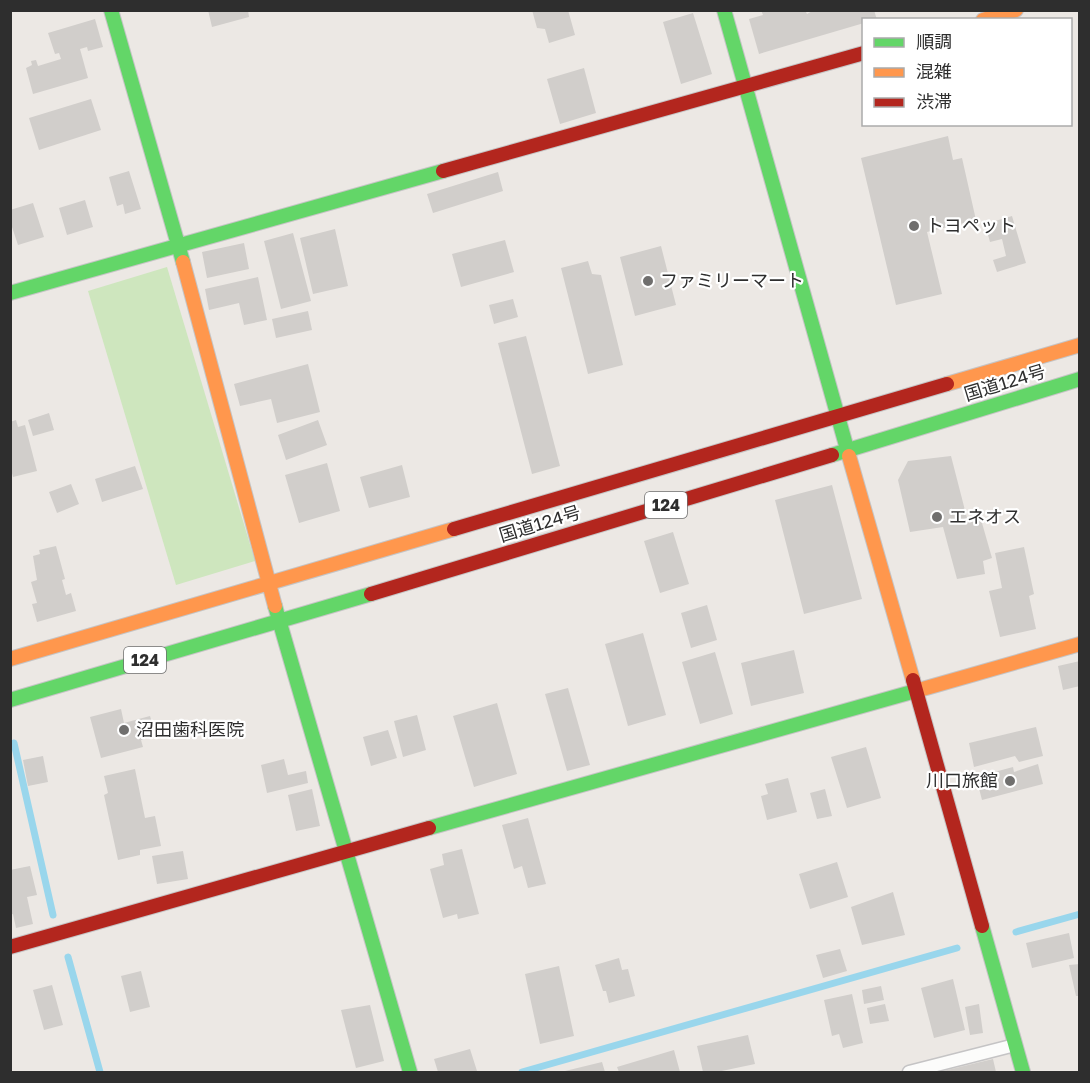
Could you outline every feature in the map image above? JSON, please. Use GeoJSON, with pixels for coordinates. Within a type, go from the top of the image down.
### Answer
{"type":"FeatureCollection","features":[{"type":"Feature","properties":{"kind":"main road"},"geometry":{"type":"LineString","coordinates":[[111,10],[178,245],[269,584],[348,850],[410,1072]]}},
{"type":"Feature","properties":{"kind":"main road"},"geometry":{"type":"LineString","coordinates":[[724,10],[1023,1072]]}},
{"type":"Feature","properties":{"kind":"main road"},"geometry":{"type":"LineString","coordinates":[[990,18],[1016,10]]}},
{"type":"Feature","properties":{"kind":"main road"},"geometry":{"type":"LineString","coordinates":[[10,293],[862,54]]}},
{"type":"Feature","properties":{"kind":"main road","name":"国道124号"},"geometry":{"type":"LineString","coordinates":[[10,659],[1080,345]]}},
{"type":"Feature","properties":{"kind":"main road","name":"国道124号"},"geometry":{"type":"LineString","coordinates":[[10,699],[280,621],[1080,379]]}},
{"type":"Feature","properties":{"kind":"main road"},"geometry":{"type":"LineString","coordinates":[[10,947],[1080,644]]}},
{"type":"Feature","properties":{"kind":"lane"},"geometry":{"type":"LineString","coordinates":[[909,1072],[1015,1045]]}},
{"type":"Feature","properties":{"kind":"green space"},"geometry":{"type":"Polygon","coordinates":[[[167,267],[255,561],[176,585],[88,291],[167,267]]]}},
{"type":"Feature","properties":{"kind":"building"},"geometry":{"type":"Polygon","coordinates":[[[208,10],[248,10],[249,17],[212,27],[208,10]]]}},
{"type":"Feature","properties":{"kind":"building"},"geometry":{"type":"Polygon","coordinates":[[[532,10],[568,10],[575,35],[549,43],[545,29],[537,28],[532,10]]]}},
{"type":"Feature","properties":{"kind":"building"},"geometry":{"type":"Polygon","coordinates":[[[761,10],[805,10],[807,14],[814,10],[874,10],[876,18],[862,18],[862,24],[759,54],[749,19],[763,15],[761,10]]]}},
{"type":"Feature","properties":{"kind":"building"},"geometry":{"type":"Polygon","coordinates":[[[693,13],[712,74],[681,84],[663,22],[693,13]]]}},
{"type":"Feature","properties":{"kind":"building"},"geometry":{"type":"Polygon","coordinates":[[[95,19],[103,47],[88,51],[87,47],[80,49],[88,78],[33,94],[26,68],[32,65],[31,61],[36,60],[38,66],[61,59],[59,53],[55,54],[48,33],[95,19]]]}},
{"type":"Feature","properties":{"kind":"building"},"geometry":{"type":"Polygon","coordinates":[[[584,68],[596,113],[560,124],[547,79],[584,68]]]}},
{"type":"Feature","properties":{"kind":"building"},"geometry":{"type":"Polygon","coordinates":[[[91,99],[101,130],[39,150],[29,118],[91,99]]]}},
{"type":"Feature","properties":{"kind":"building","name":"トヨペット"},"geometry":{"type":"Polygon","coordinates":[[[948,136],[953,160],[962,158],[976,220],[927,232],[942,294],[896,305],[861,158],[948,136]]]}},
{"type":"Feature","properties":{"kind":"building"},"geometry":{"type":"Polygon","coordinates":[[[129,171],[141,209],[125,214],[123,204],[117,206],[109,177],[129,171]]]}},
{"type":"Feature","properties":{"kind":"building"},"geometry":{"type":"Polygon","coordinates":[[[498,172],[503,191],[433,213],[427,194],[498,172]]]}},
{"type":"Feature","properties":{"kind":"building"},"geometry":{"type":"Polygon","coordinates":[[[85,200],[93,227],[67,235],[59,208],[85,200]]]}},
{"type":"Feature","properties":{"kind":"building"},"geometry":{"type":"Polygon","coordinates":[[[33,203],[44,237],[18,245],[10,221],[10,210],[33,203]]]}},
{"type":"Feature","properties":{"kind":"building"},"geometry":{"type":"Polygon","coordinates":[[[1012,216],[1026,263],[997,272],[993,260],[1006,256],[1002,239],[990,242],[985,224],[1012,216]]]}},
{"type":"Feature","properties":{"kind":"building"},"geometry":{"type":"Polygon","coordinates":[[[335,229],[348,286],[313,294],[300,238],[335,229]]]}},
{"type":"Feature","properties":{"kind":"building"},"geometry":{"type":"Polygon","coordinates":[[[293,233],[311,301],[281,309],[264,241],[293,233]]]}},
{"type":"Feature","properties":{"kind":"building"},"geometry":{"type":"Polygon","coordinates":[[[505,240],[514,272],[461,287],[452,254],[505,240]]]}},
{"type":"Feature","properties":{"kind":"building"},"geometry":{"type":"Polygon","coordinates":[[[244,243],[249,269],[207,278],[202,252],[244,243]]]}},
{"type":"Feature","properties":{"kind":"building","name":"ファミリーマート"},"geometry":{"type":"Polygon","coordinates":[[[661,246],[676,305],[635,316],[620,257],[661,246]]]}},
{"type":"Feature","properties":{"kind":"building"},"geometry":{"type":"Polygon","coordinates":[[[588,261],[592,274],[601,275],[623,365],[588,374],[561,268],[588,261]]]}},
{"type":"Feature","properties":{"kind":"building"},"geometry":{"type":"Polygon","coordinates":[[[258,277],[267,320],[244,325],[239,303],[209,310],[205,289],[258,277]]]}},
{"type":"Feature","properties":{"kind":"building"},"geometry":{"type":"Polygon","coordinates":[[[513,299],[518,317],[494,324],[489,305],[513,299]]]}},
{"type":"Feature","properties":{"kind":"building"},"geometry":{"type":"Polygon","coordinates":[[[308,311],[312,330],[276,338],[272,319],[308,311]]]}},
{"type":"Feature","properties":{"kind":"building"},"geometry":{"type":"Polygon","coordinates":[[[526,336],[560,466],[532,474],[498,343],[526,336]]]}},
{"type":"Feature","properties":{"kind":"building"},"geometry":{"type":"Polygon","coordinates":[[[308,364],[320,412],[277,423],[271,399],[240,406],[234,384],[308,364]]]}},
{"type":"Feature","properties":{"kind":"building"},"geometry":{"type":"Polygon","coordinates":[[[49,413],[54,430],[33,436],[28,420],[49,413]]]}},
{"type":"Feature","properties":{"kind":"building"},"geometry":{"type":"Polygon","coordinates":[[[16,420],[18,427],[25,425],[37,471],[13,477],[10,466],[10,422],[16,420]]]}},
{"type":"Feature","properties":{"kind":"building"},"geometry":{"type":"Polygon","coordinates":[[[318,420],[327,445],[286,460],[278,435],[318,420]]]}},
{"type":"Feature","properties":{"kind":"building","name":"エネオス"},"geometry":{"type":"Polygon","coordinates":[[[951,456],[967,518],[980,516],[992,558],[983,561],[985,574],[957,579],[943,527],[910,532],[898,480],[908,461],[951,456]]]}},
{"type":"Feature","properties":{"kind":"building"},"geometry":{"type":"Polygon","coordinates":[[[327,463],[340,511],[299,523],[285,475],[327,463]]]}},
{"type":"Feature","properties":{"kind":"building"},"geometry":{"type":"Polygon","coordinates":[[[402,465],[410,497],[369,508],[360,477],[402,465]]]}},
{"type":"Feature","properties":{"kind":"building"},"geometry":{"type":"Polygon","coordinates":[[[135,466],[143,489],[102,502],[95,479],[135,466]]]}},
{"type":"Feature","properties":{"kind":"building"},"geometry":{"type":"Polygon","coordinates":[[[71,484],[79,504],[57,513],[49,492],[71,484]]]}},
{"type":"Feature","properties":{"kind":"building"},"geometry":{"type":"Polygon","coordinates":[[[832,485],[862,599],[804,614],[775,500],[832,485]]]}},
{"type":"Feature","properties":{"kind":"building"},"geometry":{"type":"Polygon","coordinates":[[[673,532],[689,584],[660,593],[644,541],[673,532]]]}},
{"type":"Feature","properties":{"kind":"building"},"geometry":{"type":"Polygon","coordinates":[[[56,546],[65,579],[62,580],[66,595],[71,593],[76,611],[37,622],[32,604],[37,603],[31,582],[37,580],[33,556],[40,554],[39,550],[56,546]]]}},
{"type":"Feature","properties":{"kind":"building"},"geometry":{"type":"Polygon","coordinates":[[[1024,547],[1034,594],[1029,596],[1036,629],[1000,637],[989,591],[1002,588],[995,553],[1024,547]]]}},
{"type":"Feature","properties":{"kind":"building"},"geometry":{"type":"Polygon","coordinates":[[[707,605],[717,640],[691,648],[681,613],[707,605]]]}},
{"type":"Feature","properties":{"kind":"building"},"geometry":{"type":"Polygon","coordinates":[[[643,633],[666,715],[628,726],[605,644],[643,633]]]}},
{"type":"Feature","properties":{"kind":"building"},"geometry":{"type":"Polygon","coordinates":[[[794,650],[804,693],[751,706],[741,663],[794,650]]]}},
{"type":"Feature","properties":{"kind":"building"},"geometry":{"type":"Polygon","coordinates":[[[715,652],[733,714],[700,724],[682,662],[715,652]]]}},
{"type":"Feature","properties":{"kind":"building"},"geometry":{"type":"Polygon","coordinates":[[[1080,661],[1080,686],[1063,690],[1058,666],[1080,661]]]}},
{"type":"Feature","properties":{"kind":"building"},"geometry":{"type":"Polygon","coordinates":[[[568,688],[590,765],[567,771],[545,694],[568,688]]]}},
{"type":"Feature","properties":{"kind":"building"},"geometry":{"type":"Polygon","coordinates":[[[497,703],[517,774],[474,787],[453,716],[497,703]]]}},
{"type":"Feature","properties":{"kind":"building","name":"沼田歯科医院"},"geometry":{"type":"Polygon","coordinates":[[[121,709],[124,723],[150,716],[156,736],[141,740],[143,747],[101,758],[90,717],[121,709]]]}},
{"type":"Feature","properties":{"kind":"building"},"geometry":{"type":"Polygon","coordinates":[[[417,715],[426,750],[403,757],[394,721],[417,715]]]}},
{"type":"Feature","properties":{"kind":"building"},"geometry":{"type":"Polygon","coordinates":[[[1036,727],[1043,756],[1019,762],[1015,756],[974,767],[969,743],[1036,727]]]}},
{"type":"Feature","properties":{"kind":"building"},"geometry":{"type":"Polygon","coordinates":[[[388,730],[397,758],[371,766],[363,737],[388,730]]]}},
{"type":"Feature","properties":{"kind":"building"},"geometry":{"type":"Polygon","coordinates":[[[866,747],[881,798],[847,808],[831,757],[866,747]]]}},
{"type":"Feature","properties":{"kind":"building"},"geometry":{"type":"Polygon","coordinates":[[[43,756],[48,782],[28,786],[23,760],[43,756]]]}},
{"type":"Feature","properties":{"kind":"building"},"geometry":{"type":"Polygon","coordinates":[[[284,759],[288,775],[306,771],[308,783],[267,793],[261,765],[284,759]]]}},
{"type":"Feature","properties":{"kind":"building","name":"川口旅館"},"geometry":{"type":"Polygon","coordinates":[[[1038,764],[1043,784],[982,800],[976,777],[1013,767],[1014,772],[1038,764]]]}},
{"type":"Feature","properties":{"kind":"building"},"geometry":{"type":"Polygon","coordinates":[[[135,769],[145,818],[155,816],[161,846],[140,850],[140,855],[118,860],[104,795],[108,793],[104,776],[135,769]]]}},
{"type":"Feature","properties":{"kind":"building"},"geometry":{"type":"Polygon","coordinates":[[[788,778],[797,812],[767,820],[761,796],[768,794],[765,784],[788,778]]]}},
{"type":"Feature","properties":{"kind":"building"},"geometry":{"type":"Polygon","coordinates":[[[312,789],[320,826],[296,831],[288,795],[312,789]]]}},
{"type":"Feature","properties":{"kind":"building"},"geometry":{"type":"Polygon","coordinates":[[[825,789],[832,816],[817,819],[810,793],[825,789]]]}},
{"type":"Feature","properties":{"kind":"building"},"geometry":{"type":"Polygon","coordinates":[[[528,818],[546,884],[528,888],[522,866],[514,869],[502,825],[528,818]]]}},
{"type":"Feature","properties":{"kind":"building"},"geometry":{"type":"Polygon","coordinates":[[[462,849],[479,914],[458,919],[457,914],[443,918],[430,869],[444,865],[442,854],[462,849]]]}},
{"type":"Feature","properties":{"kind":"building"},"geometry":{"type":"Polygon","coordinates":[[[183,851],[188,879],[157,884],[152,856],[183,851]]]}},
{"type":"Feature","properties":{"kind":"building"},"geometry":{"type":"Polygon","coordinates":[[[837,862],[848,897],[810,909],[799,874],[837,862]]]}},
{"type":"Feature","properties":{"kind":"building"},"geometry":{"type":"Polygon","coordinates":[[[30,866],[37,895],[27,897],[33,924],[16,928],[13,914],[10,915],[10,870],[30,866]]]}},
{"type":"Feature","properties":{"kind":"building"},"geometry":{"type":"Polygon","coordinates":[[[893,892],[905,935],[862,945],[851,907],[893,892]]]}},
{"type":"Feature","properties":{"kind":"building"},"geometry":{"type":"Polygon","coordinates":[[[1069,933],[1074,958],[1032,968],[1026,943],[1069,933]]]}},
{"type":"Feature","properties":{"kind":"building"},"geometry":{"type":"Polygon","coordinates":[[[840,949],[847,971],[823,978],[816,955],[840,949]]]}},
{"type":"Feature","properties":{"kind":"building"},"geometry":{"type":"Polygon","coordinates":[[[619,958],[622,970],[628,969],[635,996],[609,1003],[595,965],[619,958]]]}},
{"type":"Feature","properties":{"kind":"building"},"geometry":{"type":"Polygon","coordinates":[[[1080,964],[1080,996],[1076,996],[1069,965],[1080,964]]]}},
{"type":"Feature","properties":{"kind":"building"},"geometry":{"type":"Polygon","coordinates":[[[559,966],[574,1036],[540,1044],[525,974],[559,966]]]}},
{"type":"Feature","properties":{"kind":"building"},"geometry":{"type":"Polygon","coordinates":[[[141,971],[150,1007],[130,1012],[121,976],[141,971]]]}},
{"type":"Feature","properties":{"kind":"building"},"geometry":{"type":"Polygon","coordinates":[[[953,979],[965,1030],[934,1038],[921,988],[953,979]]]}},
{"type":"Feature","properties":{"kind":"building"},"geometry":{"type":"Polygon","coordinates":[[[52,985],[63,1025],[44,1030],[33,990],[52,985]]]}},
{"type":"Feature","properties":{"kind":"building"},"geometry":{"type":"Polygon","coordinates":[[[881,986],[884,1000],[864,1004],[862,990],[881,986]]]}},
{"type":"Feature","properties":{"kind":"building"},"geometry":{"type":"Polygon","coordinates":[[[852,994],[863,1043],[843,1048],[839,1034],[832,1036],[824,1000],[852,994]]]}},
{"type":"Feature","properties":{"kind":"building"},"geometry":{"type":"Polygon","coordinates":[[[885,1004],[889,1021],[870,1024],[867,1008],[885,1004]]]}},
{"type":"Feature","properties":{"kind":"building"},"geometry":{"type":"Polygon","coordinates":[[[979,1004],[983,1033],[970,1035],[965,1007],[979,1004]]]}},
{"type":"Feature","properties":{"kind":"building"},"geometry":{"type":"Polygon","coordinates":[[[370,1005],[384,1061],[356,1068],[341,1010],[370,1005]]]}},
{"type":"Feature","properties":{"kind":"building"},"geometry":{"type":"Polygon","coordinates":[[[748,1035],[755,1064],[717,1072],[703,1072],[697,1046],[748,1035]]]}},
{"type":"Feature","properties":{"kind":"building"},"geometry":{"type":"Polygon","coordinates":[[[470,1049],[477,1071],[438,1072],[434,1059],[470,1049]]]}},
{"type":"Feature","properties":{"kind":"building"},"geometry":{"type":"Polygon","coordinates":[[[674,1050],[680,1072],[619,1072],[617,1067],[674,1050]]]}},
{"type":"Feature","properties":{"kind":"building"},"geometry":{"type":"Polygon","coordinates":[[[993,1059],[996,1072],[939,1072],[993,1059]]]}},
{"type":"Feature","properties":{"kind":"building"},"geometry":{"type":"Polygon","coordinates":[[[602,1062],[605,1072],[561,1072],[602,1062]]]}},
{"type":"Feature","properties":{"kind":"waterway"},"geometry":{"type":"LineString","coordinates":[[14,743],[53,915]]}},
{"type":"Feature","properties":{"kind":"waterway"},"geometry":{"type":"LineString","coordinates":[[1016,932],[1080,914]]}},
{"type":"Feature","properties":{"kind":"waterway"},"geometry":{"type":"LineString","coordinates":[[522,1072],[957,948]]}},
{"type":"Feature","properties":{"kind":"waterway"},"geometry":{"type":"LineString","coordinates":[[68,957],[100,1072]]}},
{"type":"Feature","properties":{"kind":"traffic: fast"},"geometry":{"type":"LineString","coordinates":[[111,10],[183,262]]}},
{"type":"Feature","properties":{"kind":"traffic: fast"},"geometry":{"type":"LineString","coordinates":[[724,10],[849,456]]}},
{"type":"Feature","properties":{"kind":"traffic: fast"},"geometry":{"type":"LineString","coordinates":[[10,293],[443,171]]}},
{"type":"Feature","properties":{"kind":"traffic: fast"},"geometry":{"type":"LineString","coordinates":[[832,455],[1080,379]]}},
{"type":"Feature","properties":{"kind":"traffic: fast"},"geometry":{"type":"LineString","coordinates":[[10,700],[371,594]]}},
{"type":"Feature","properties":{"kind":"traffic: fast"},"geometry":{"type":"LineString","coordinates":[[275,606],[410,1072]]}},
{"type":"Feature","properties":{"kind":"traffic: fast"},"geometry":{"type":"LineString","coordinates":[[429,828],[919,690]]}},
{"type":"Feature","properties":{"kind":"traffic: fast"},"geometry":{"type":"LineString","coordinates":[[982,926],[1023,1072]]}},
{"type":"Feature","properties":{"kind":"traffic: slow"},"geometry":{"type":"LineString","coordinates":[[990,18],[1016,10]]}},
{"type":"Feature","properties":{"kind":"traffic: slow"},"geometry":{"type":"LineString","coordinates":[[183,262],[275,606]]}},
{"type":"Feature","properties":{"kind":"traffic: slow"},"geometry":{"type":"LineString","coordinates":[[947,384],[1080,345]]}},
{"type":"Feature","properties":{"kind":"traffic: slow"},"geometry":{"type":"LineString","coordinates":[[849,456],[913,680]]}},
{"type":"Feature","properties":{"kind":"traffic: slow"},"geometry":{"type":"LineString","coordinates":[[10,659],[454,529]]}},
{"type":"Feature","properties":{"kind":"traffic: slow"},"geometry":{"type":"LineString","coordinates":[[919,690],[1080,644]]}},
{"type":"Feature","properties":{"kind":"traffic: jam"},"geometry":{"type":"LineString","coordinates":[[443,171],[862,54]]}},
{"type":"Feature","properties":{"kind":"traffic: jam"},"geometry":{"type":"LineString","coordinates":[[454,529],[947,384]]}},
{"type":"Feature","properties":{"kind":"traffic: jam"},"geometry":{"type":"LineString","coordinates":[[371,594],[832,455]]}},
{"type":"Feature","properties":{"kind":"traffic: jam"},"geometry":{"type":"LineString","coordinates":[[913,680],[982,926]]}},
{"type":"Feature","properties":{"kind":"traffic: jam"},"geometry":{"type":"LineString","coordinates":[[10,947],[429,828]]}},
{"type":"Feature","properties":{"kind":"place","name":"トヨペット"},"geometry":{"type":"Point","coordinates":[914,226]}},
{"type":"Feature","properties":{"kind":"place","name":"ファミリーマート"},"geometry":{"type":"Point","coordinates":[648,281]}},
{"type":"Feature","properties":{"kind":"place","name":"エネオス"},"geometry":{"type":"Point","coordinates":[937,517]}},
{"type":"Feature","properties":{"kind":"place","name":"沼田歯科医院"},"geometry":{"type":"Point","coordinates":[124,730]}},
{"type":"Feature","properties":{"kind":"place","name":"川口旅館"},"geometry":{"type":"Point","coordinates":[1010,781]}}]}
